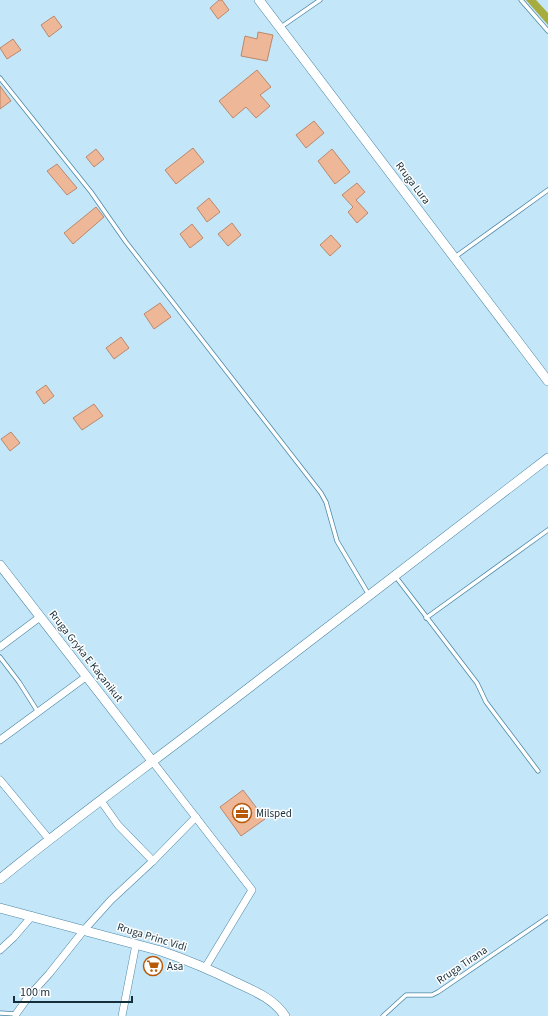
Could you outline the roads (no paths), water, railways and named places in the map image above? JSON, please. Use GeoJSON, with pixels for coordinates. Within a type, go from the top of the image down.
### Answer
{"type":"FeatureCollection","features":[{"type":"Feature","properties":{"kind":"street","name":"Rruga Lura"},"geometry":{"type":"LineString","coordinates":[[259,0],[548,381]]}},
{"type":"Feature","properties":{"kind":"street"},"geometry":{"type":"LineString","coordinates":[[0,879],[48,839],[153,762],[548,458]]}},
{"type":"Feature","properties":{"kind":"street","name":"Rruga Gryka E Kaçanikut"},"geometry":{"type":"LineString","coordinates":[[0,565],[153,762]]}},
{"type":"Feature","properties":{"kind":"street"},"geometry":{"type":"LineString","coordinates":[[0,647],[40,617]]}},
{"type":"Feature","properties":{"kind":"street"},"geometry":{"type":"LineString","coordinates":[[0,740],[87,676]]}},
{"type":"Feature","properties":{"kind":"street"},"geometry":{"type":"LineString","coordinates":[[153,762],[252,890],[205,968]]}},
{"type":"Feature","properties":{"kind":"street"},"geometry":{"type":"LineString","coordinates":[[0,780],[48,839]]}},
{"type":"Feature","properties":{"kind":"street"},"geometry":{"type":"LineString","coordinates":[[101,801],[118,825],[153,861]]}},
{"type":"Feature","properties":{"kind":"street"},"geometry":{"type":"LineString","coordinates":[[16,1014],[29,996],[49,974],[84,930],[111,900],[153,861],[196,817]]}},
{"type":"Feature","properties":{"kind":"street","name":"Rruga Princ Vidi"},"geometry":{"type":"LineString","coordinates":[[0,908],[161,951],[205,968],[264,996],[274,1003],[286,1016]]}},
{"type":"Feature","properties":{"kind":"street"},"geometry":{"type":"LineString","coordinates":[[0,950],[14,937],[32,916]]}},
{"type":"Feature","properties":{"kind":"street"},"geometry":{"type":"LineString","coordinates":[[122,1016],[136,944]]}},
{"type":"Feature","properties":{"kind":"lane"},"geometry":{"type":"LineString","coordinates":[[280,28],[320,0]]}},
{"type":"Feature","properties":{"kind":"lane"},"geometry":{"type":"LineString","coordinates":[[520,0],[548,31]]}},
{"type":"Feature","properties":{"kind":"lane"},"geometry":{"type":"LineString","coordinates":[[0,78],[91,192],[126,242],[321,493],[326,502],[337,541],[370,596]]}},
{"type":"Feature","properties":{"kind":"lane"},"geometry":{"type":"LineString","coordinates":[[455,257],[548,190]]}},
{"type":"Feature","properties":{"kind":"lane"},"geometry":{"type":"LineString","coordinates":[[426,618],[548,530]]}},
{"type":"Feature","properties":{"kind":"lane"},"geometry":{"type":"LineString","coordinates":[[395,577],[477,683],[486,702],[538,771]]}},
{"type":"Feature","properties":{"kind":"lane"},"geometry":{"type":"LineString","coordinates":[[0,657],[19,682],[38,712]]}},
{"type":"Feature","properties":{"kind":"lane","name":"Rruga Tirana"},"geometry":{"type":"LineString","coordinates":[[383,1016],[406,995],[432,995],[438,992],[548,917]]}},
{"type":"Feature","properties":{"kind":"lane"},"geometry":{"type":"LineString","coordinates":[[0,1013],[16,1014]]}},
{"type":"Feature","properties":{"kind":"place","name":"Milsped"},"geometry":{"type":"Point","coordinates":[242,813]}},
{"type":"Feature","properties":{"kind":"place","name":"Asa"},"geometry":{"type":"Point","coordinates":[153,966]}}]}
